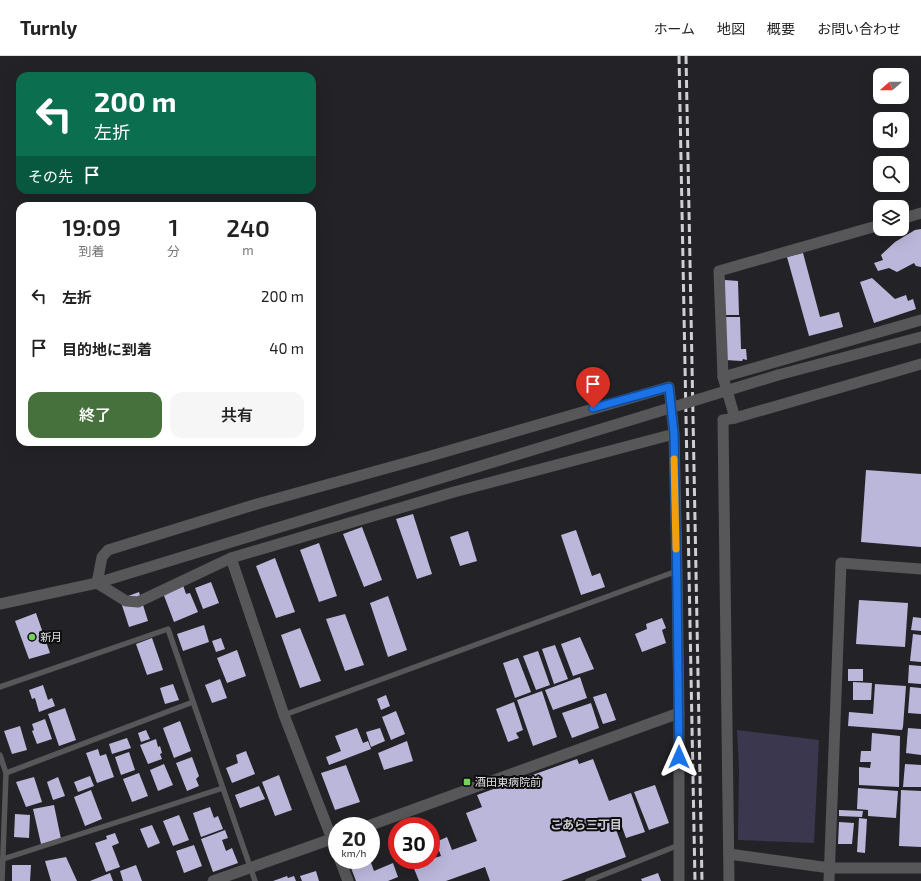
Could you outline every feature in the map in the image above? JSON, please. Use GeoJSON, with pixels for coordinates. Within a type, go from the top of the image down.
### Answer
{"type":"FeatureCollection","features":[{"type":"Feature","properties":{"kind":"street"},"geometry":{"type":"LineString","coordinates":[[909,217],[921,213]]}},
{"type":"Feature","properties":{"kind":"street"},"geometry":{"type":"LineString","coordinates":[[735,418],[723,377],[719,271],[873,227]]}},
{"type":"Feature","properties":{"kind":"street"},"geometry":{"type":"LineString","coordinates":[[723,377],[921,320]]}},
{"type":"Feature","properties":{"kind":"street"},"geometry":{"type":"LineString","coordinates":[[0,604],[96,583],[778,375],[921,337]]}},
{"type":"Feature","properties":{"kind":"street"},"geometry":{"type":"LineString","coordinates":[[729,881],[723,420],[735,418],[921,364]]}},
{"type":"Feature","properties":{"kind":"street"},"geometry":{"type":"LineString","coordinates":[[96,583],[102,557],[108,550],[257,504],[427,457],[669,387],[674,434],[677,572],[679,881]]}},
{"type":"Feature","properties":{"kind":"street"},"geometry":{"type":"LineString","coordinates":[[96,583],[126,601],[138,602],[231,558],[454,492],[674,434]]}},
{"type":"Feature","properties":{"kind":"street"},"geometry":{"type":"LineString","coordinates":[[231,558],[284,716],[328,821]]}},
{"type":"Feature","properties":{"kind":"street"},"geometry":{"type":"LineString","coordinates":[[829,881],[841,564],[921,569]]}},
{"type":"Feature","properties":{"kind":"street"},"geometry":{"type":"LineString","coordinates":[[380,822],[679,712]]}},
{"type":"Feature","properties":{"kind":"street"},"geometry":{"type":"LineString","coordinates":[[213,881],[328,840]]}},
{"type":"Feature","properties":{"kind":"street"},"geometry":{"type":"LineString","coordinates":[[729,854],[830,868],[921,868]]}},
{"type":"Feature","properties":{"kind":"street"},"geometry":{"type":"LineString","coordinates":[[343,869],[348,881]]}},
{"type":"Feature","properties":{"kind":"lane"},"geometry":{"type":"LineString","coordinates":[[284,716],[677,572]]}},
{"type":"Feature","properties":{"kind":"lane"},"geometry":{"type":"LineString","coordinates":[[0,688],[168,629],[255,881]]}},
{"type":"Feature","properties":{"kind":"lane"},"geometry":{"type":"LineString","coordinates":[[6,773],[193,702]]}},
{"type":"Feature","properties":{"kind":"lane"},"geometry":{"type":"LineString","coordinates":[[0,755],[6,773],[2,881]]}},
{"type":"Feature","properties":{"kind":"lane"},"geometry":{"type":"LineString","coordinates":[[3,859],[223,788]]}},
{"type":"Feature","properties":{"kind":"lane"},"geometry":{"type":"LineString","coordinates":[[588,881],[679,845]]}},
{"type":"Feature","properties":{"kind":"shaded area"},"geometry":{"type":"Polygon","coordinates":[[[737,730],[819,740],[814,843],[738,840],[739,769],[737,730]]]}},
{"type":"Feature","properties":{"kind":"building"},"geometry":{"type":"Polygon","coordinates":[[[921,229],[921,267],[916,266],[914,263],[897,272],[889,268],[878,271],[874,263],[883,260],[881,255],[895,242],[905,236],[909,236],[909,234],[915,230],[921,229]]]}},
{"type":"Feature","properties":{"kind":"building"},"geometry":{"type":"Polygon","coordinates":[[[803,253],[820,317],[839,312],[843,327],[809,336],[787,257],[803,253]]]}},
{"type":"Feature","properties":{"kind":"building"},"geometry":{"type":"Polygon","coordinates":[[[872,278],[895,299],[906,295],[908,301],[913,299],[916,309],[874,323],[860,282],[872,278]]]}},
{"type":"Feature","properties":{"kind":"building"},"geometry":{"type":"Polygon","coordinates":[[[725,280],[738,281],[739,315],[725,315],[725,280]]]}},
{"type":"Feature","properties":{"kind":"building"},"geometry":{"type":"Polygon","coordinates":[[[723,317],[740,317],[741,349],[746,349],[747,360],[725,360],[723,317]]]}},
{"type":"Feature","properties":{"kind":"building"},"geometry":{"type":"Polygon","coordinates":[[[866,470],[921,474],[921,547],[861,542],[866,470]]]}},
{"type":"Feature","properties":{"kind":"building"},"geometry":{"type":"Polygon","coordinates":[[[413,514],[432,574],[417,579],[396,519],[413,514]]]}},
{"type":"Feature","properties":{"kind":"building"},"geometry":{"type":"Polygon","coordinates":[[[362,527],[382,580],[364,587],[343,534],[362,527]]]}},
{"type":"Feature","properties":{"kind":"building"},"geometry":{"type":"Polygon","coordinates":[[[576,530],[592,576],[600,573],[605,587],[581,595],[561,535],[576,530]]]}},
{"type":"Feature","properties":{"kind":"building"},"geometry":{"type":"Polygon","coordinates":[[[468,531],[477,561],[460,566],[450,537],[468,531]]]}},
{"type":"Feature","properties":{"kind":"building"},"geometry":{"type":"Polygon","coordinates":[[[319,543],[337,596],[319,602],[300,550],[319,543]]]}},
{"type":"Feature","properties":{"kind":"building"},"geometry":{"type":"Polygon","coordinates":[[[275,558],[295,612],[276,618],[256,566],[275,558]]]}},
{"type":"Feature","properties":{"kind":"building"},"geometry":{"type":"Polygon","coordinates":[[[211,582],[219,603],[203,609],[195,588],[211,582]]]}},
{"type":"Feature","properties":{"kind":"building"},"geometry":{"type":"Polygon","coordinates":[[[183,585],[186,594],[190,593],[198,612],[174,622],[163,593],[183,585]]]}},
{"type":"Feature","properties":{"kind":"building"},"geometry":{"type":"Polygon","coordinates":[[[139,592],[148,621],[129,627],[120,599],[139,592]]]}},
{"type":"Feature","properties":{"kind":"building"},"geometry":{"type":"Polygon","coordinates":[[[388,596],[407,650],[388,657],[370,603],[388,596]]]}},
{"type":"Feature","properties":{"kind":"building"},"geometry":{"type":"Polygon","coordinates":[[[859,600],[908,603],[905,647],[856,644],[859,600]]]}},
{"type":"Feature","properties":{"kind":"building","name":"新月"},"geometry":{"type":"Polygon","coordinates":[[[36,613],[50,653],[29,659],[15,621],[36,613]]]}},
{"type":"Feature","properties":{"kind":"building"},"geometry":{"type":"Polygon","coordinates":[[[345,614],[364,665],[345,671],[326,619],[345,614]]]}},
{"type":"Feature","properties":{"kind":"building"},"geometry":{"type":"Polygon","coordinates":[[[913,617],[921,618],[921,631],[911,630],[913,617]]]}},
{"type":"Feature","properties":{"kind":"building"},"geometry":{"type":"Polygon","coordinates":[[[662,618],[666,628],[662,630],[666,643],[642,652],[635,634],[647,629],[646,624],[662,618]]]}},
{"type":"Feature","properties":{"kind":"building"},"geometry":{"type":"Polygon","coordinates":[[[204,625],[209,642],[183,651],[177,634],[204,625]]]}},
{"type":"Feature","properties":{"kind":"building"},"geometry":{"type":"Polygon","coordinates":[[[300,628],[321,681],[300,688],[281,635],[300,628]]]}},
{"type":"Feature","properties":{"kind":"building"},"geometry":{"type":"Polygon","coordinates":[[[913,634],[921,635],[921,662],[910,661],[913,634]]]}},
{"type":"Feature","properties":{"kind":"building"},"geometry":{"type":"Polygon","coordinates":[[[580,637],[594,669],[573,676],[561,644],[580,637]]]}},
{"type":"Feature","properties":{"kind":"building"},"geometry":{"type":"Polygon","coordinates":[[[152,638],[163,670],[147,675],[136,644],[152,638]]]}},
{"type":"Feature","properties":{"kind":"building"},"geometry":{"type":"Polygon","coordinates":[[[221,638],[225,649],[216,652],[212,641],[221,638]]]}},
{"type":"Feature","properties":{"kind":"building"},"geometry":{"type":"Polygon","coordinates":[[[555,645],[568,679],[554,684],[542,649],[555,645]]]}},
{"type":"Feature","properties":{"kind":"building"},"geometry":{"type":"Polygon","coordinates":[[[237,650],[246,676],[227,683],[217,658],[237,650]]]}},
{"type":"Feature","properties":{"kind":"building"},"geometry":{"type":"Polygon","coordinates":[[[538,651],[550,685],[536,690],[523,656],[538,651]]]}},
{"type":"Feature","properties":{"kind":"building"},"geometry":{"type":"Polygon","coordinates":[[[518,658],[531,692],[515,698],[503,663],[518,658]]]}},
{"type":"Feature","properties":{"kind":"building"},"geometry":{"type":"Polygon","coordinates":[[[909,665],[921,666],[921,684],[908,683],[909,665]]]}},
{"type":"Feature","properties":{"kind":"building"},"geometry":{"type":"Polygon","coordinates":[[[848,669],[863,669],[863,681],[848,681],[848,669]]]}},
{"type":"Feature","properties":{"kind":"building"},"geometry":{"type":"Polygon","coordinates":[[[580,677],[587,698],[553,710],[545,690],[580,677]]]}},
{"type":"Feature","properties":{"kind":"building"},"geometry":{"type":"Polygon","coordinates":[[[220,679],[227,698],[212,703],[205,685],[220,679]]]}},
{"type":"Feature","properties":{"kind":"building"},"geometry":{"type":"Polygon","coordinates":[[[853,682],[872,683],[871,700],[853,700],[853,682]]]}},
{"type":"Feature","properties":{"kind":"building"},"geometry":{"type":"Polygon","coordinates":[[[173,684],[179,700],[165,704],[160,688],[173,684]]]}},
{"type":"Feature","properties":{"kind":"building"},"geometry":{"type":"Polygon","coordinates":[[[875,684],[906,686],[902,730],[848,726],[849,712],[873,714],[875,684]]]}},
{"type":"Feature","properties":{"kind":"building"},"geometry":{"type":"Polygon","coordinates":[[[43,685],[48,700],[52,698],[55,706],[39,712],[35,698],[32,699],[29,690],[43,685]]]}},
{"type":"Feature","properties":{"kind":"building"},"geometry":{"type":"Polygon","coordinates":[[[910,687],[921,688],[921,714],[908,713],[910,687]]]}},
{"type":"Feature","properties":{"kind":"building"},"geometry":{"type":"Polygon","coordinates":[[[542,691],[557,737],[533,746],[517,700],[542,691]]]}},
{"type":"Feature","properties":{"kind":"building"},"geometry":{"type":"Polygon","coordinates":[[[606,693],[616,720],[603,724],[593,697],[606,693]]]}},
{"type":"Feature","properties":{"kind":"building"},"geometry":{"type":"Polygon","coordinates":[[[386,695],[390,706],[381,710],[377,699],[386,695]]]}},
{"type":"Feature","properties":{"kind":"building"},"geometry":{"type":"Polygon","coordinates":[[[514,702],[523,730],[516,733],[519,738],[508,742],[496,709],[514,702]]]}},
{"type":"Feature","properties":{"kind":"building"},"geometry":{"type":"Polygon","coordinates":[[[591,703],[599,728],[572,738],[562,713],[591,703]]]}},
{"type":"Feature","properties":{"kind":"building"},"geometry":{"type":"Polygon","coordinates":[[[65,708],[76,740],[59,746],[48,714],[65,708]]]}},
{"type":"Feature","properties":{"kind":"building"},"geometry":{"type":"Polygon","coordinates":[[[396,711],[405,734],[391,740],[382,717],[396,711]]]}},
{"type":"Feature","properties":{"kind":"building"},"geometry":{"type":"Polygon","coordinates":[[[45,719],[52,739],[37,744],[32,731],[34,730],[32,724],[45,719]]]}},
{"type":"Feature","properties":{"kind":"building"},"geometry":{"type":"Polygon","coordinates":[[[180,721],[191,751],[174,758],[163,728],[180,721]]]}},
{"type":"Feature","properties":{"kind":"building"},"geometry":{"type":"Polygon","coordinates":[[[20,726],[27,750],[12,754],[4,731],[20,726]]]}},
{"type":"Feature","properties":{"kind":"building"},"geometry":{"type":"Polygon","coordinates":[[[357,728],[363,743],[368,741],[371,749],[329,765],[326,757],[341,751],[335,736],[357,728]]]}},
{"type":"Feature","properties":{"kind":"building"},"geometry":{"type":"Polygon","coordinates":[[[380,728],[385,741],[371,747],[366,732],[380,728]]]}},
{"type":"Feature","properties":{"kind":"building"},"geometry":{"type":"Polygon","coordinates":[[[908,728],[921,729],[921,755],[906,753],[908,728]]]}},
{"type":"Feature","properties":{"kind":"building"},"geometry":{"type":"Polygon","coordinates":[[[146,730],[150,739],[141,742],[138,733],[146,730]]]}},
{"type":"Feature","properties":{"kind":"building"},"geometry":{"type":"Polygon","coordinates":[[[872,733],[900,736],[899,787],[859,785],[859,767],[870,768],[871,762],[860,762],[861,751],[871,751],[872,733]]]}},
{"type":"Feature","properties":{"kind":"building"},"geometry":{"type":"Polygon","coordinates":[[[127,738],[131,748],[112,754],[109,744],[127,738]]]}},
{"type":"Feature","properties":{"kind":"building"},"geometry":{"type":"Polygon","coordinates":[[[156,739],[158,747],[160,746],[162,753],[160,754],[162,759],[148,764],[140,745],[156,739]]]}},
{"type":"Feature","properties":{"kind":"building"},"geometry":{"type":"Polygon","coordinates":[[[407,741],[413,761],[384,770],[378,753],[407,741]]]}},
{"type":"Feature","properties":{"kind":"building"},"geometry":{"type":"Polygon","coordinates":[[[98,749],[100,756],[106,754],[114,777],[97,783],[86,753],[98,749]]]}},
{"type":"Feature","properties":{"kind":"building"},"geometry":{"type":"Polygon","coordinates":[[[246,751],[255,774],[232,783],[226,768],[238,763],[236,755],[246,751]]]}},
{"type":"Feature","properties":{"kind":"building"},"geometry":{"type":"Polygon","coordinates":[[[129,752],[135,770],[121,775],[115,757],[129,752]]]}},
{"type":"Feature","properties":{"kind":"building"},"geometry":{"type":"Polygon","coordinates":[[[192,757],[199,776],[196,779],[199,786],[187,791],[176,763],[192,757]]]}},
{"type":"Feature","properties":{"kind":"building"},"geometry":{"type":"Polygon","coordinates":[[[577,759],[579,764],[593,759],[609,801],[631,793],[645,832],[626,838],[620,821],[614,824],[626,857],[561,881],[490,881],[485,867],[446,881],[419,881],[414,869],[440,869],[440,840],[447,837],[452,850],[477,841],[466,813],[482,807],[477,795],[577,759]]]}},
{"type":"Feature","properties":{"kind":"building"},"geometry":{"type":"Polygon","coordinates":[[[164,764],[173,785],[158,791],[150,770],[164,764]]]}},
{"type":"Feature","properties":{"kind":"building"},"geometry":{"type":"Polygon","coordinates":[[[905,764],[921,765],[921,787],[903,787],[905,764]]]}},
{"type":"Feature","properties":{"kind":"building"},"geometry":{"type":"Polygon","coordinates":[[[346,765],[360,802],[335,810],[321,773],[346,765]]]}},
{"type":"Feature","properties":{"kind":"building"},"geometry":{"type":"Polygon","coordinates":[[[139,773],[148,796],[132,802],[123,779],[139,773]]]}},
{"type":"Feature","properties":{"kind":"building"},"geometry":{"type":"Polygon","coordinates":[[[279,775],[292,810],[275,816],[262,782],[279,775]]]}},
{"type":"Feature","properties":{"kind":"building"},"geometry":{"type":"Polygon","coordinates":[[[90,776],[94,786],[78,792],[74,782],[90,776]]]}},
{"type":"Feature","properties":{"kind":"building"},"geometry":{"type":"Polygon","coordinates":[[[34,777],[42,802],[26,807],[16,782],[34,777]]]}},
{"type":"Feature","properties":{"kind":"building"},"geometry":{"type":"Polygon","coordinates":[[[58,777],[65,796],[53,800],[47,782],[58,777]]]}},
{"type":"Feature","properties":{"kind":"building"},"geometry":{"type":"Polygon","coordinates":[[[655,785],[669,823],[649,830],[634,792],[655,785]]]}},
{"type":"Feature","properties":{"kind":"building"},"geometry":{"type":"Polygon","coordinates":[[[259,786],[265,799],[240,808],[235,795],[259,786]]]}},
{"type":"Feature","properties":{"kind":"building"},"geometry":{"type":"Polygon","coordinates":[[[858,788],[898,791],[896,818],[868,816],[868,810],[857,809],[858,788]]]}},
{"type":"Feature","properties":{"kind":"building"},"geometry":{"type":"Polygon","coordinates":[[[91,790],[102,819],[85,826],[74,797],[91,790]]]}},
{"type":"Feature","properties":{"kind":"building"},"geometry":{"type":"Polygon","coordinates":[[[901,790],[921,791],[921,847],[899,846],[901,790]]]}},
{"type":"Feature","properties":{"kind":"building"},"geometry":{"type":"Polygon","coordinates":[[[54,805],[61,839],[41,844],[33,809],[54,805]]]}},
{"type":"Feature","properties":{"kind":"building"},"geometry":{"type":"Polygon","coordinates":[[[210,807],[214,818],[218,816],[223,829],[201,837],[193,813],[210,807]]]}},
{"type":"Feature","properties":{"kind":"building"},"geometry":{"type":"Polygon","coordinates":[[[839,810],[863,811],[862,817],[839,816],[839,810]]]}},
{"type":"Feature","properties":{"kind":"building"},"geometry":{"type":"Polygon","coordinates":[[[15,814],[30,815],[29,838],[14,837],[15,814]]]}},
{"type":"Feature","properties":{"kind":"building"},"geometry":{"type":"Polygon","coordinates":[[[179,815],[189,840],[173,846],[163,821],[179,815]]]}},
{"type":"Feature","properties":{"kind":"building"},"geometry":{"type":"Polygon","coordinates":[[[859,818],[867,819],[865,853],[857,852],[859,818]]]}},
{"type":"Feature","properties":{"kind":"building"},"geometry":{"type":"Polygon","coordinates":[[[839,822],[854,823],[852,844],[838,844],[839,822]]]}},
{"type":"Feature","properties":{"kind":"building"},"geometry":{"type":"Polygon","coordinates":[[[152,825],[160,843],[148,848],[140,829],[152,825]]]}},
{"type":"Feature","properties":{"kind":"building"},"geometry":{"type":"Polygon","coordinates":[[[225,830],[228,838],[222,840],[226,851],[232,848],[238,863],[213,872],[201,839],[225,830]]]}},
{"type":"Feature","properties":{"kind":"building"},"geometry":{"type":"Polygon","coordinates":[[[115,833],[119,843],[112,846],[120,867],[106,872],[95,843],[107,839],[106,836],[115,833]]]}},
{"type":"Feature","properties":{"kind":"building"},"geometry":{"type":"Polygon","coordinates":[[[194,845],[202,866],[184,873],[176,851],[194,845]]]}},
{"type":"Feature","properties":{"kind":"building"},"geometry":{"type":"Polygon","coordinates":[[[66,857],[77,881],[51,881],[45,861],[66,857]]]}},
{"type":"Feature","properties":{"kind":"building"},"geometry":{"type":"Polygon","coordinates":[[[12,865],[31,865],[30,881],[12,881],[12,865]]]}},
{"type":"Feature","properties":{"kind":"building"},"geometry":{"type":"Polygon","coordinates":[[[136,865],[142,881],[123,881],[120,871],[136,865]]]}},
{"type":"Feature","properties":{"kind":"building"},"geometry":{"type":"Polygon","coordinates":[[[388,865],[388,869],[395,869],[398,877],[388,881],[356,881],[351,869],[373,869],[374,871],[388,865]]]}},
{"type":"Feature","properties":{"kind":"building"},"geometry":{"type":"Polygon","coordinates":[[[316,871],[319,881],[302,881],[300,876],[316,871]]]}},
{"type":"Feature","properties":{"kind":"building"},"geometry":{"type":"Polygon","coordinates":[[[110,873],[113,881],[90,881],[110,873]]]}},
{"type":"Feature","properties":{"kind":"building"},"geometry":{"type":"Polygon","coordinates":[[[658,873],[661,881],[642,881],[641,879],[658,873]]]}},
{"type":"Feature","properties":{"kind":"building"},"geometry":{"type":"Polygon","coordinates":[[[287,876],[288,878],[294,876],[296,881],[273,881],[287,876]]]}},
{"type":"Feature","properties":{"kind":"railway"},"geometry":{"type":"LineString","coordinates":[[679,56],[695,881]]}},
{"type":"Feature","properties":{"kind":"railway"},"geometry":{"type":"LineString","coordinates":[[686,56],[702,881]]}},
{"type":"Feature","properties":{"kind":"slow traffic"},"geometry":{"type":"LineString","coordinates":[[674,459],[676,549]]}},
{"type":"Feature","properties":{"kind":"place","name":"新月"},"geometry":{"type":"Point","coordinates":[32,637]}},
{"type":"Feature","properties":{"kind":"place","name":"酒田東病院前"},"geometry":{"type":"Point","coordinates":[467,782]}},
{"type":"Feature","properties":{"kind":"district","name":"こあら三丁目"},"geometry":{"type":"Point","coordinates":[586,825]}},
{"type":"Feature","properties":{"kind":"route"},"geometry":{"type":"LineString","coordinates":[[593,408],[669,387],[674,434],[679,757]]}}]}
